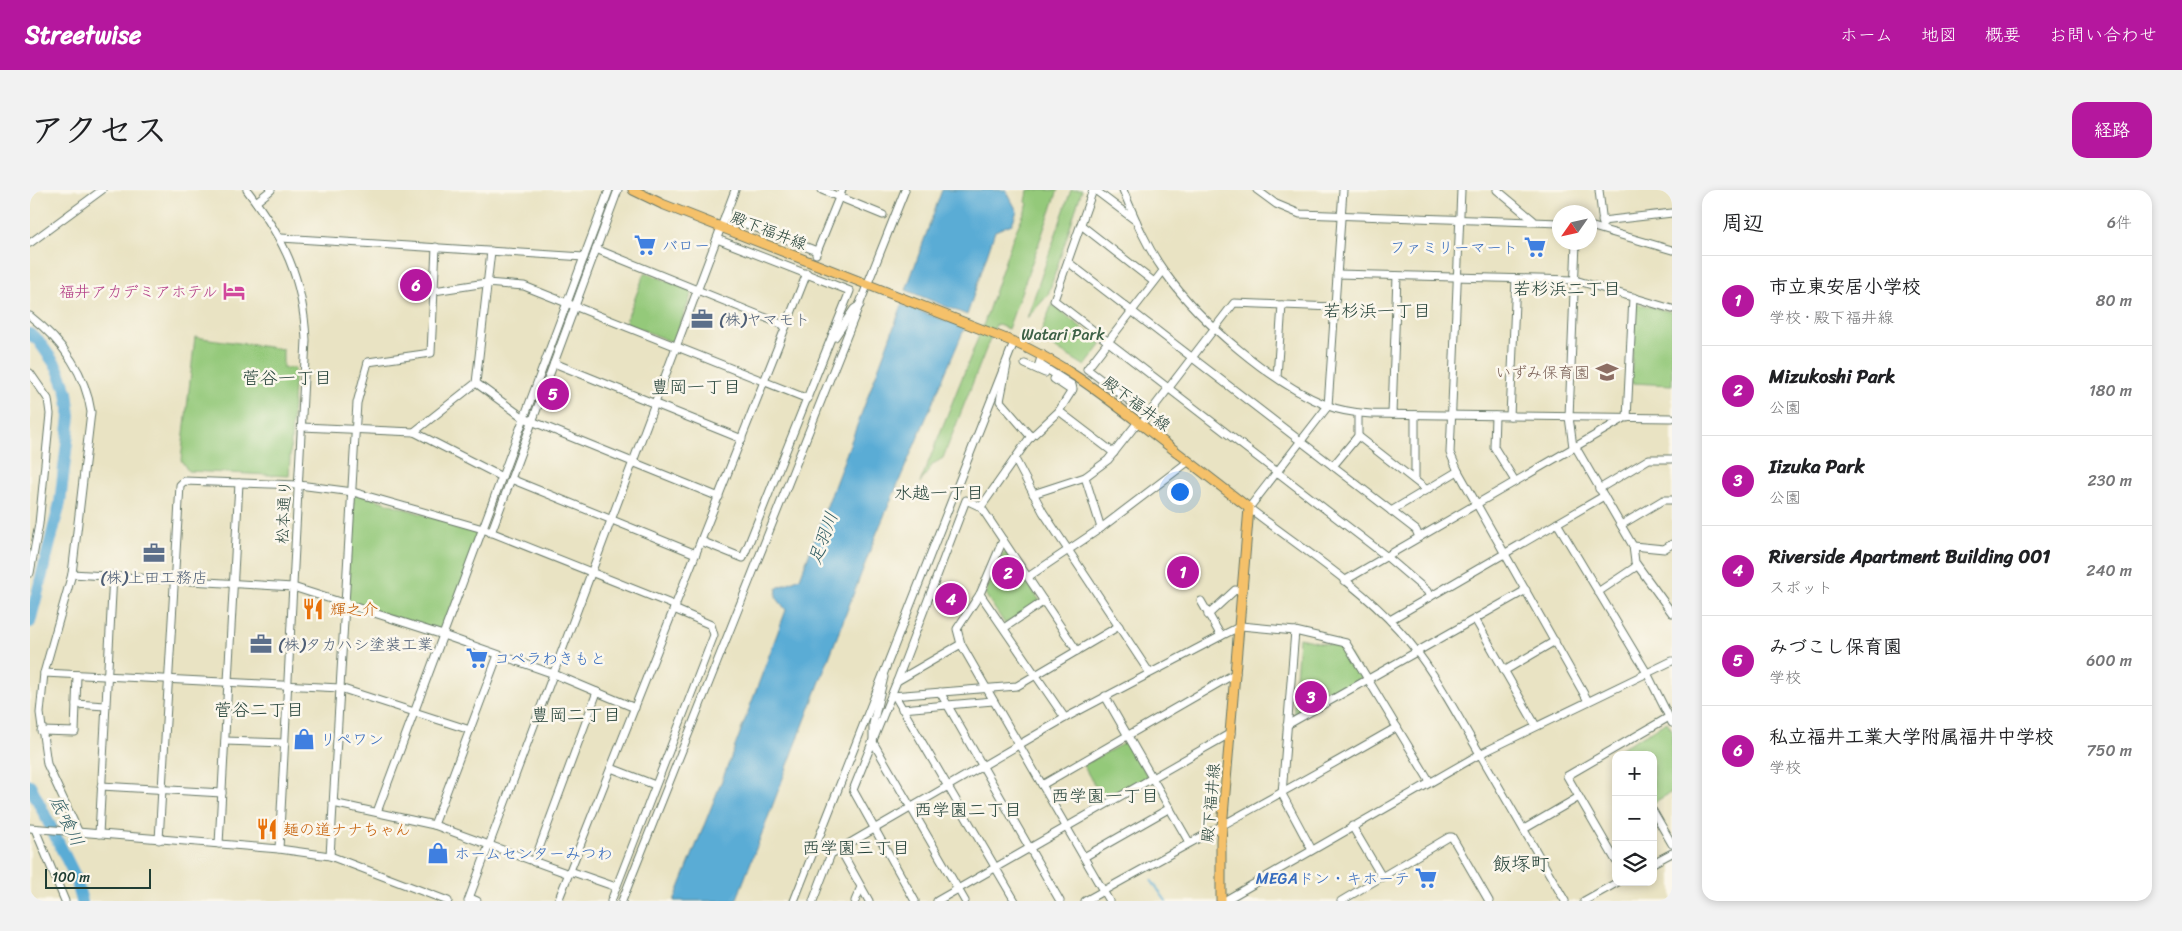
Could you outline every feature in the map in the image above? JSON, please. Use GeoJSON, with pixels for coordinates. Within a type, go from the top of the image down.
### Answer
{"type":"FeatureCollection","features":[{"type":"Feature","properties":{"kind":"main road","name":"殿下福井線"},"geometry":{"type":"LineString","coordinates":[[633,190],[721,227],[1042,354],[1067,369],[1249,508],[1241,626],[1222,823],[1223,901]]}},
{"type":"Feature","properties":{"kind":"street","name":"松本通り"},"geometry":{"type":"LineString","coordinates":[[247,190],[280,238],[293,265],[301,291],[305,319],[306,340],[302,427],[279,849]]}},
{"type":"Feature","properties":{"kind":"street"},"geometry":{"type":"LineString","coordinates":[[256,202],[271,190]]}},
{"type":"Feature","properties":{"kind":"street"},"geometry":{"type":"LineString","coordinates":[[491,533],[511,479],[528,419],[567,304],[609,190]]}},
{"type":"Feature","properties":{"kind":"street"},"geometry":{"type":"LineString","coordinates":[[377,812],[502,477],[554,363],[618,190]]}},
{"type":"Feature","properties":{"kind":"street"},"geometry":{"type":"LineString","coordinates":[[477,901],[469,899],[735,190]]}},
{"type":"Feature","properties":{"kind":"street"},"geometry":{"type":"LineString","coordinates":[[822,190],[840,193],[883,215]]}},
{"type":"Feature","properties":{"kind":"street"},"geometry":{"type":"LineString","coordinates":[[622,901],[861,305],[905,190]]}},
{"type":"Feature","properties":{"kind":"street"},"geometry":{"type":"LineString","coordinates":[[1136,221],[1094,190],[1054,300],[1386,556],[1426,591],[1430,597]]}},
{"type":"Feature","properties":{"kind":"street"},"geometry":{"type":"LineString","coordinates":[[1122,190],[1144,240],[1176,288],[1215,327],[1277,377],[1328,406],[1358,413],[1672,418]]}},
{"type":"Feature","properties":{"kind":"street"},"geometry":{"type":"LineString","coordinates":[[1257,190],[1290,211],[1341,216],[1459,218],[1552,222]]}},
{"type":"Feature","properties":{"kind":"street"},"geometry":{"type":"LineString","coordinates":[[1343,190],[1328,406],[1279,472],[1249,508],[1344,581],[1390,620],[1417,652],[1480,754],[1565,901]]}},
{"type":"Feature","properties":{"kind":"street"},"geometry":{"type":"LineString","coordinates":[[1461,190],[1450,415],[1450,453],[1458,471],[1588,701]]}},
{"type":"Feature","properties":{"kind":"street"},"geometry":{"type":"LineString","coordinates":[[1496,190],[1533,221]]}},
{"type":"Feature","properties":{"kind":"street"},"geometry":{"type":"LineString","coordinates":[[1599,190],[1603,229]]}},
{"type":"Feature","properties":{"kind":"street"},"geometry":{"type":"LineString","coordinates":[[30,243],[98,191]]}},
{"type":"Feature","properties":{"kind":"street"},"geometry":{"type":"LineString","coordinates":[[726,216],[816,253],[840,193]]}},
{"type":"Feature","properties":{"kind":"street"},"geometry":{"type":"LineString","coordinates":[[1602,221],[1672,214]]}},
{"type":"Feature","properties":{"kind":"street"},"geometry":{"type":"LineString","coordinates":[[1081,225],[1154,282]]}},
{"type":"Feature","properties":{"kind":"street"},"geometry":{"type":"LineString","coordinates":[[1597,228],[1672,250]]}},
{"type":"Feature","properties":{"kind":"street"},"geometry":{"type":"LineString","coordinates":[[280,238],[584,257]]}},
{"type":"Feature","properties":{"kind":"street"},"geometry":{"type":"LineString","coordinates":[[701,541],[743,558],[850,291],[717,239]]}},
{"type":"Feature","properties":{"kind":"street"},"geometry":{"type":"LineString","coordinates":[[330,856],[353,492],[354,428],[357,403],[368,362],[431,353],[436,247]]}},
{"type":"Feature","properties":{"kind":"street"},"geometry":{"type":"LineString","coordinates":[[596,249],[786,326]]}},
{"type":"Feature","properties":{"kind":"street"},"geometry":{"type":"LineString","coordinates":[[1576,250],[1569,417],[1574,447],[1633,546],[1637,566],[1672,613]]}},
{"type":"Feature","properties":{"kind":"street"},"geometry":{"type":"LineString","coordinates":[[414,432],[476,383],[491,251]]}},
{"type":"Feature","properties":{"kind":"street"},"geometry":{"type":"LineString","coordinates":[[1068,262],[1416,530],[1419,537]]}},
{"type":"Feature","properties":{"kind":"street"},"geometry":{"type":"LineString","coordinates":[[1148,415],[1087,369],[1163,271]]}},
{"type":"Feature","properties":{"kind":"street"},"geometry":{"type":"LineString","coordinates":[[558,901],[807,273]]}},
{"type":"Feature","properties":{"kind":"street"},"geometry":{"type":"LineString","coordinates":[[1337,274],[1575,280],[1672,309]]}},
{"type":"Feature","properties":{"kind":"street"},"geometry":{"type":"LineString","coordinates":[[1392,414],[1397,276]]}},
{"type":"Feature","properties":{"kind":"street"},"geometry":{"type":"LineString","coordinates":[[1510,416],[1516,279]]}},
{"type":"Feature","properties":{"kind":"street"},"geometry":{"type":"LineString","coordinates":[[434,291],[486,283],[524,286],[808,399]]}},
{"type":"Feature","properties":{"kind":"street"},"geometry":{"type":"LineString","coordinates":[[1626,418],[1633,297]]}},
{"type":"Feature","properties":{"kind":"street"},"geometry":{"type":"LineString","coordinates":[[1034,494],[1085,477],[1114,453],[1148,415],[1234,303],[1334,307]]}},
{"type":"Feature","properties":{"kind":"street"},"geometry":{"type":"LineString","coordinates":[[830,342],[854,309],[861,305]]}},
{"type":"Feature","properties":{"kind":"street"},"geometry":{"type":"LineString","coordinates":[[1277,377],[1282,305]]}},
{"type":"Feature","properties":{"kind":"street"},"geometry":{"type":"LineString","coordinates":[[30,316],[61,344],[75,363],[88,394],[91,412],[72,574],[44,673],[41,696],[41,731],[47,764],[78,833]]}},
{"type":"Feature","properties":{"kind":"street"},"geometry":{"type":"LineString","coordinates":[[794,901],[884,668],[1014,342]]}},
{"type":"Feature","properties":{"kind":"street"},"geometry":{"type":"LineString","coordinates":[[981,507],[1032,436],[1060,411],[1074,387],[1039,364],[1042,354]]}},
{"type":"Feature","properties":{"kind":"street"},"geometry":{"type":"LineString","coordinates":[[1007,359],[1007,370],[1000,401],[1032,436]]}},
{"type":"Feature","properties":{"kind":"street"},"geometry":{"type":"LineString","coordinates":[[554,363],[742,439]]}},
{"type":"Feature","properties":{"kind":"street"},"geometry":{"type":"LineString","coordinates":[[1025,364],[1042,371],[1072,391]]}},
{"type":"Feature","properties":{"kind":"street"},"geometry":{"type":"LineString","coordinates":[[30,373],[48,399],[50,414],[38,524],[30,572]]}},
{"type":"Feature","properties":{"kind":"street"},"geometry":{"type":"LineString","coordinates":[[476,383],[528,419],[719,497]]}},
{"type":"Feature","properties":{"kind":"street"},"geometry":{"type":"LineString","coordinates":[[1060,411],[1114,453]]}},
{"type":"Feature","properties":{"kind":"street"},"geometry":{"type":"LineString","coordinates":[[1334,466],[1358,436],[1358,413]]}},
{"type":"Feature","properties":{"kind":"street"},"geometry":{"type":"LineString","coordinates":[[1415,480],[1416,414]]}},
{"type":"Feature","properties":{"kind":"street"},"geometry":{"type":"LineString","coordinates":[[1495,416],[1494,446],[1515,481]]}},
{"type":"Feature","properties":{"kind":"street"},"geometry":{"type":"LineString","coordinates":[[1344,581],[1626,418]]}},
{"type":"Feature","properties":{"kind":"street"},"geometry":{"type":"LineString","coordinates":[[302,427],[414,432],[502,477]]}},
{"type":"Feature","properties":{"kind":"street"},"geometry":{"type":"LineString","coordinates":[[1358,436],[1427,490]]}},
{"type":"Feature","properties":{"kind":"street"},"geometry":{"type":"LineString","coordinates":[[1015,459],[1069,551],[1149,672]]}},
{"type":"Feature","properties":{"kind":"street"},"geometry":{"type":"LineString","coordinates":[[1600,489],[1649,459],[1672,459]]}},
{"type":"Feature","properties":{"kind":"street"},"geometry":{"type":"LineString","coordinates":[[1028,577],[1101,528],[1189,461]]}},
{"type":"Feature","properties":{"kind":"street"},"geometry":{"type":"LineString","coordinates":[[1391,511],[1458,471]]}},
{"type":"Feature","properties":{"kind":"street"},"geometry":{"type":"LineString","coordinates":[[1085,477],[1101,528]]}},
{"type":"Feature","properties":{"kind":"street"},"geometry":{"type":"LineString","coordinates":[[511,479],[696,554]]}},
{"type":"Feature","properties":{"kind":"street"},"geometry":{"type":"LineString","coordinates":[[159,840],[180,484],[184,481],[299,485],[353,492],[483,530],[592,572],[675,607],[710,625],[714,635],[611,901]]}},
{"type":"Feature","properties":{"kind":"street"},"geometry":{"type":"LineString","coordinates":[[219,844],[239,483]]}},
{"type":"Feature","properties":{"kind":"street"},"geometry":{"type":"LineString","coordinates":[[1390,620],[1604,496]]}},
{"type":"Feature","properties":{"kind":"street"},"geometry":{"type":"LineString","coordinates":[[915,901],[853,790],[893,696],[966,500],[981,507],[1077,651]]}},
{"type":"Feature","properties":{"kind":"street"},"geometry":{"type":"LineString","coordinates":[[1621,525],[1663,500],[1672,500]]}},
{"type":"Feature","properties":{"kind":"street"},"geometry":{"type":"LineString","coordinates":[[1557,523],[1647,673],[1671,720],[1617,747],[1568,776],[1612,854]]}},
{"type":"Feature","properties":{"kind":"street"},"geometry":{"type":"LineString","coordinates":[[1003,540],[980,594],[957,629],[961,644],[1108,901]]}},
{"type":"Feature","properties":{"kind":"street"},"geometry":{"type":"LineString","coordinates":[[1633,546],[1664,549],[1672,544]]}},
{"type":"Feature","properties":{"kind":"street"},"geometry":{"type":"LineString","coordinates":[[1598,592],[1637,566]]}},
{"type":"Feature","properties":{"kind":"street"},"geometry":{"type":"LineString","coordinates":[[72,574],[293,587],[443,635],[554,674],[635,708]]}},
{"type":"Feature","properties":{"kind":"street"},"geometry":{"type":"LineString","coordinates":[[99,834],[113,575]]}},
{"type":"Feature","properties":{"kind":"street"},"geometry":{"type":"LineString","coordinates":[[1208,614],[1234,590],[1243,591]]}},
{"type":"Feature","properties":{"kind":"street"},"geometry":{"type":"LineString","coordinates":[[1287,725],[1526,590]]}},
{"type":"Feature","properties":{"kind":"street"},"geometry":{"type":"LineString","coordinates":[[980,594],[1065,718]]}},
{"type":"Feature","properties":{"kind":"street"},"geometry":{"type":"LineString","coordinates":[[1004,628],[1044,601]]}},
{"type":"Feature","properties":{"kind":"street"},"geometry":{"type":"LineString","coordinates":[[1201,602],[1221,636]]}},
{"type":"Feature","properties":{"kind":"street"},"geometry":{"type":"LineString","coordinates":[[1475,619],[1536,726]]}},
{"type":"Feature","properties":{"kind":"street"},"geometry":{"type":"LineString","coordinates":[[893,696],[1017,686],[1119,626]]}},
{"type":"Feature","properties":{"kind":"street"},"geometry":{"type":"LineString","coordinates":[[813,901],[831,854],[1065,718],[1149,672],[1241,626],[1295,631],[1346,643],[1430,782]]}},
{"type":"Feature","properties":{"kind":"street"},"geometry":{"type":"LineString","coordinates":[[1295,631],[1282,794],[1312,850]]}},
{"type":"Feature","properties":{"kind":"street"},"geometry":{"type":"LineString","coordinates":[[1504,671],[1555,641]]}},
{"type":"Feature","properties":{"kind":"street"},"geometry":{"type":"LineString","coordinates":[[897,681],[961,644]]}},
{"type":"Feature","properties":{"kind":"street"},"geometry":{"type":"LineString","coordinates":[[434,825],[498,655]]}},
{"type":"Feature","properties":{"kind":"street"},"geometry":{"type":"LineString","coordinates":[[1223,901],[1480,754],[1672,661]]}},
{"type":"Feature","properties":{"kind":"street"},"geometry":{"type":"LineString","coordinates":[[884,668],[883,686],[874,724],[873,742],[965,901]]}},
{"type":"Feature","properties":{"kind":"street"},"geometry":{"type":"LineString","coordinates":[[44,673],[340,688],[470,730]]}},
{"type":"Feature","properties":{"kind":"street"},"geometry":{"type":"LineString","coordinates":[[1042,785],[1236,673]]}},
{"type":"Feature","properties":{"kind":"street"},"geometry":{"type":"LineString","coordinates":[[41,731],[75,732],[77,675]]}},
{"type":"Feature","properties":{"kind":"street"},"geometry":{"type":"LineString","coordinates":[[534,862],[597,692]]}},
{"type":"Feature","properties":{"kind":"street"},"geometry":{"type":"LineString","coordinates":[[940,692],[1060,901]]}},
{"type":"Feature","properties":{"kind":"street"},"geometry":{"type":"LineString","coordinates":[[893,696],[948,786],[1014,901]]}},
{"type":"Feature","properties":{"kind":"street"},"geometry":{"type":"LineString","coordinates":[[1105,696],[1189,842]]}},
{"type":"Feature","properties":{"kind":"street"},"geometry":{"type":"LineString","coordinates":[[902,709],[993,701]]}},
{"type":"Feature","properties":{"kind":"street"},"geometry":{"type":"LineString","coordinates":[[76,704],[105,706]]}},
{"type":"Feature","properties":{"kind":"street"},"geometry":{"type":"LineString","coordinates":[[1085,901],[1222,823],[1282,794],[1397,727]]}},
{"type":"Feature","properties":{"kind":"street"},"geometry":{"type":"LineString","coordinates":[[937,901],[1231,733]]}},
{"type":"Feature","properties":{"kind":"street"},"geometry":{"type":"LineString","coordinates":[[225,740],[285,743]]}},
{"type":"Feature","properties":{"kind":"street"},"geometry":{"type":"LineString","coordinates":[[1617,747],[1619,751]]}},
{"type":"Feature","properties":{"kind":"street"},"geometry":{"type":"LineString","coordinates":[[611,768],[655,785]]}},
{"type":"Feature","properties":{"kind":"street"},"geometry":{"type":"LineString","coordinates":[[101,786],[222,793]]}},
{"type":"Feature","properties":{"kind":"street"},"geometry":{"type":"LineString","coordinates":[[1524,829],[1579,797]]}},
{"type":"Feature","properties":{"kind":"street"},"geometry":{"type":"LineString","coordinates":[[333,803],[434,825],[534,862],[616,887]]}},
{"type":"Feature","properties":{"kind":"street"},"geometry":{"type":"LineString","coordinates":[[1084,857],[1170,808]]}},
{"type":"Feature","properties":{"kind":"street"},"geometry":{"type":"LineString","coordinates":[[1657,818],[1672,844]]}},
{"type":"Feature","properties":{"kind":"street"},"geometry":{"type":"LineString","coordinates":[[1352,826],[1382,877]]}},
{"type":"Feature","properties":{"kind":"street"},"geometry":{"type":"LineString","coordinates":[[65,901],[35,829],[279,849],[330,856],[448,901]]}},
{"type":"Feature","properties":{"kind":"street"},"geometry":{"type":"LineString","coordinates":[[1340,901],[1449,837],[1452,837],[1489,901]]}},
{"type":"Feature","properties":{"kind":"street"},"geometry":{"type":"LineString","coordinates":[[840,849],[869,901]]}},
{"type":"Feature","properties":{"kind":"street"},"geometry":{"type":"LineString","coordinates":[[1657,861],[1672,853]]}},
{"type":"Feature","properties":{"kind":"street"},"geometry":{"type":"LineString","coordinates":[[1584,901],[1612,885]]}},
{"type":"Feature","properties":{"kind":"street"},"geometry":{"type":"LineString","coordinates":[[855,901],[861,886]]}},
{"type":"Feature","properties":{"kind":"green space"},"geometry":{"type":"Polygon","coordinates":[[[1028,190],[1058,190],[1008,329],[996,324],[943,458],[933,464],[920,483],[984,323],[1012,240],[1028,204],[1026,202],[1028,190]]]}},
{"type":"Feature","properties":{"kind":"green space"},"geometry":{"type":"Polygon","coordinates":[[[1071,190],[1082,190],[1048,295],[1027,318],[1071,190]]]}},
{"type":"Feature","properties":{"kind":"green space"},"geometry":{"type":"Polygon","coordinates":[[[647,273],[690,290],[692,293],[672,342],[628,324],[626,321],[644,275],[647,273]]]}},
{"type":"Feature","properties":{"kind":"green space"},"geometry":{"type":"Polygon","coordinates":[[[1635,303],[1672,312],[1672,385],[1631,383],[1635,303]]]}},
{"type":"Feature","properties":{"kind":"green space","name":"Watari Park"},"geometry":{"type":"Polygon","coordinates":[[[1052,304],[1102,344],[1085,366],[1039,338],[1052,304]]]}},
{"type":"Feature","properties":{"kind":"green space"},"geometry":{"type":"Polygon","coordinates":[[[195,337],[283,349],[283,368],[295,368],[289,476],[188,471],[181,460],[195,337]]]}},
{"type":"Feature","properties":{"kind":"green space"},"geometry":{"type":"Polygon","coordinates":[[[353,492],[481,533],[444,632],[346,603],[353,492]]]}},
{"type":"Feature","properties":{"kind":"green space"},"geometry":{"type":"Polygon","coordinates":[[[1003,553],[1008,553],[1040,601],[1005,624],[985,594],[1003,553]]]}},
{"type":"Feature","properties":{"kind":"green space"},"geometry":{"type":"Polygon","coordinates":[[[1299,638],[1345,648],[1363,677],[1293,718],[1299,638]]]}},
{"type":"Feature","properties":{"kind":"green space"},"geometry":{"type":"Polygon","coordinates":[[[1667,722],[1672,730],[1672,792],[1657,801],[1657,751],[1623,751],[1621,748],[1667,722]]]}},
{"type":"Feature","properties":{"kind":"green space"},"geometry":{"type":"Polygon","coordinates":[[[1128,741],[1148,777],[1104,802],[1083,765],[1128,741]]]}},
{"type":"Feature","properties":{"kind":"water"},"geometry":{"type":"Polygon","coordinates":[[[942,190],[1006,190],[1017,211],[1012,224],[995,231],[967,315],[906,290],[942,190]]]}},
{"type":"Feature","properties":{"kind":"water","name":"足羽川"},"geometry":{"type":"Polygon","coordinates":[[[902,305],[965,327],[876,535],[736,901],[674,901],[730,760],[786,610],[776,597],[777,588],[800,578],[902,305]]]}},
{"type":"Feature","properties":{"kind":"waterway","name":"底喰川"},"geometry":{"type":"LineString","coordinates":[[30,334],[38,340],[57,367],[67,392],[70,416],[60,503],[30,622]]}},
{"type":"Feature","properties":{"kind":"waterway","name":"底喰川"},"geometry":{"type":"LineString","coordinates":[[30,785],[75,876],[82,901]]}},
{"type":"Feature","properties":{"kind":"waterway"},"geometry":{"type":"LineString","coordinates":[[1151,880],[1166,901]]}},
{"type":"Feature","properties":{"kind":"place","name":"バロー"},"geometry":{"type":"Point","coordinates":[645,245]}},
{"type":"Feature","properties":{"kind":"place","name":"ファミリーマート"},"geometry":{"type":"Point","coordinates":[1535,247]}},
{"type":"Feature","properties":{"kind":"place","name":"私立福井工業大学附属福井中学校"},"geometry":{"type":"Point","coordinates":[416,285]}},
{"type":"Feature","properties":{"kind":"place","name":"福井アカデミアホテル"},"geometry":{"type":"Point","coordinates":[234,291]}},
{"type":"Feature","properties":{"kind":"place","name":"(株)ヤマモト"},"geometry":{"type":"Point","coordinates":[702,319]}},
{"type":"Feature","properties":{"kind":"place","name":"いずみ保育園"},"geometry":{"type":"Point","coordinates":[1607,372]}},
{"type":"Feature","properties":{"kind":"place","name":"みづこし保育園"},"geometry":{"type":"Point","coordinates":[553,394]}},
{"type":"Feature","properties":{"kind":"place","name":"(株)上田工務店"},"geometry":{"type":"Point","coordinates":[154,553]}},
{"type":"Feature","properties":{"kind":"place","name":"市立東安居小学校"},"geometry":{"type":"Point","coordinates":[1183,572]}},
{"type":"Feature","properties":{"kind":"place","name":"Mizukoshi Park"},"geometry":{"type":"Point","coordinates":[1008,573]}},
{"type":"Feature","properties":{"kind":"place","name":"Riverside Apartment Building 001"},"geometry":{"type":"Point","coordinates":[951,599]}},
{"type":"Feature","properties":{"kind":"place","name":"輝之介"},"geometry":{"type":"Point","coordinates":[313,609]}},
{"type":"Feature","properties":{"kind":"place","name":"(株)タカハシ塗装工業"},"geometry":{"type":"Point","coordinates":[261,644]}},
{"type":"Feature","properties":{"kind":"place","name":"コペラわきもと"},"geometry":{"type":"Point","coordinates":[477,658]}},
{"type":"Feature","properties":{"kind":"place","name":"Iizuka Park"},"geometry":{"type":"Point","coordinates":[1311,697]}},
{"type":"Feature","properties":{"kind":"place","name":"リペワン"},"geometry":{"type":"Point","coordinates":[304,739]}},
{"type":"Feature","properties":{"kind":"place","name":"麺の道ナナちゃん"},"geometry":{"type":"Point","coordinates":[267,829]}},
{"type":"Feature","properties":{"kind":"place","name":"ホームセンターみつわ"},"geometry":{"type":"Point","coordinates":[438,853]}},
{"type":"Feature","properties":{"kind":"place","name":"MEGAドン・キホーテ"},"geometry":{"type":"Point","coordinates":[1426,878]}},
{"type":"Feature","properties":{"kind":"district","name":"若杉浜二丁目"},"geometry":{"type":"Point","coordinates":[1567,289]}},
{"type":"Feature","properties":{"kind":"district","name":"若杉浜一丁目"},"geometry":{"type":"Point","coordinates":[1377,311]}},
{"type":"Feature","properties":{"kind":"district","name":"菅谷一丁目"},"geometry":{"type":"Point","coordinates":[287,378]}},
{"type":"Feature","properties":{"kind":"district","name":"豊岡一丁目"},"geometry":{"type":"Point","coordinates":[696,387]}},
{"type":"Feature","properties":{"kind":"district","name":"水越一丁目"},"geometry":{"type":"Point","coordinates":[939,493]}},
{"type":"Feature","properties":{"kind":"district","name":"菅谷二丁目"},"geometry":{"type":"Point","coordinates":[259,710]}},
{"type":"Feature","properties":{"kind":"district","name":"豊岡二丁目"},"geometry":{"type":"Point","coordinates":[576,715]}},
{"type":"Feature","properties":{"kind":"district","name":"西学園一丁目"},"geometry":{"type":"Point","coordinates":[1105,796]}},
{"type":"Feature","properties":{"kind":"district","name":"西学園二丁目"},"geometry":{"type":"Point","coordinates":[968,810]}},
{"type":"Feature","properties":{"kind":"district","name":"西学園三丁目"},"geometry":{"type":"Point","coordinates":[856,848]}},
{"type":"Feature","properties":{"kind":"district","name":"飯塚町"},"geometry":{"type":"Point","coordinates":[1521,863]}}]}
